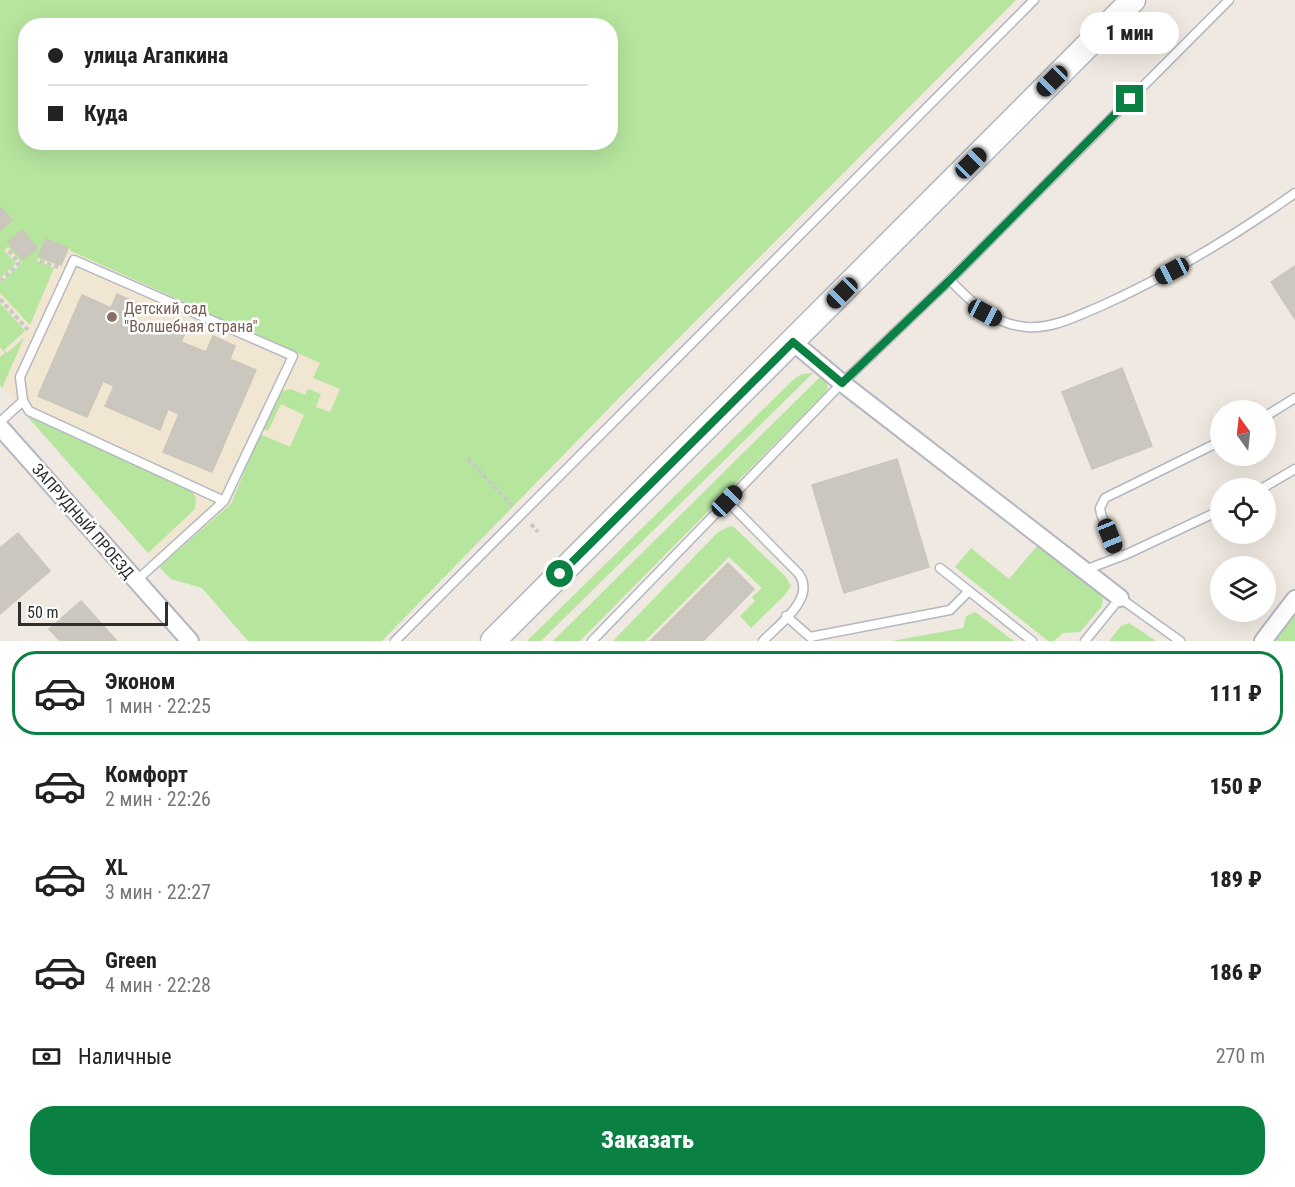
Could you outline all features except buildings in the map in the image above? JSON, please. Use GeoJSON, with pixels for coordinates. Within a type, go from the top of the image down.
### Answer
{"type":"FeatureCollection","features":[{"type":"Feature","properties":{"kind":"main road"},"geometry":{"type":"LineString","coordinates":[[493,641],[1133,0]]}},
{"type":"Feature","properties":{"kind":"street"},"geometry":{"type":"LineString","coordinates":[[793,342],[842,383],[1120,598]]}},
{"type":"Feature","properties":{"kind":"street","name":"ЗАПРУДНЫЙ ПРОЕЗД"},"geometry":{"type":"LineString","coordinates":[[0,427],[190,641]]}},
{"type":"Feature","properties":{"kind":"street"},"geometry":{"type":"LineString","coordinates":[[1263,641],[1295,599]]}},
{"type":"Feature","properties":{"kind":"lane"},"geometry":{"type":"LineString","coordinates":[[395,641],[1034,0]]}},
{"type":"Feature","properties":{"kind":"lane"},"geometry":{"type":"LineString","coordinates":[[592,641],[842,383],[950,280],[1229,0]]}},
{"type":"Feature","properties":{"kind":"lane"},"geometry":{"type":"LineString","coordinates":[[950,280],[975,305],[996,319],[1027,327],[1058,324],[1132,292],[1192,261],[1295,193]]}},
{"type":"Feature","properties":{"kind":"lane"},"geometry":{"type":"LineString","coordinates":[[135,581],[224,501],[293,356],[74,260],[20,377],[23,401],[29,411],[224,501]]}},
{"type":"Feature","properties":{"kind":"lane"},"geometry":{"type":"LineString","coordinates":[[1276,410],[1295,398]]}},
{"type":"Feature","properties":{"kind":"lane"},"geometry":{"type":"LineString","coordinates":[[0,422],[23,401]]}},
{"type":"Feature","properties":{"kind":"lane"},"geometry":{"type":"LineString","coordinates":[[1119,557],[1101,514],[1100,508],[1105,498],[1210,446]]}},
{"type":"Feature","properties":{"kind":"lane"},"geometry":{"type":"LineString","coordinates":[[1276,480],[1295,469]]}},
{"type":"Feature","properties":{"kind":"lane"},"geometry":{"type":"LineString","coordinates":[[727,501],[802,578],[805,588],[803,597],[763,641]]}},
{"type":"Feature","properties":{"kind":"lane"},"geometry":{"type":"LineString","coordinates":[[1084,571],[1210,515]]}},
{"type":"Feature","properties":{"kind":"lane"},"geometry":{"type":"LineString","coordinates":[[940,568],[1032,641]]}},
{"type":"Feature","properties":{"kind":"lane"},"geometry":{"type":"LineString","coordinates":[[786,616],[810,637],[950,610],[969,591]]}},
{"type":"Feature","properties":{"kind":"lane"},"geometry":{"type":"LineString","coordinates":[[1085,641],[1120,598],[1180,641]]}},
{"type":"Feature","properties":{"kind":"path"},"geometry":{"type":"LineString","coordinates":[[0,280],[19,263],[8,250]]}},
{"type":"Feature","properties":{"kind":"path"},"geometry":{"type":"LineString","coordinates":[[0,299],[31,333],[39,337]]}},
{"type":"Feature","properties":{"kind":"path"},"geometry":{"type":"LineString","coordinates":[[468,459],[538,532]]}},
{"type":"Feature","properties":{"kind":"shaded area","name":"Детский сад \"Волшебная страна\""},"geometry":{"type":"Polygon","coordinates":[[[0,197],[376,384],[162,569],[0,385],[0,197]]]}},
{"type":"Feature","properties":{"kind":"green space"},"geometry":{"type":"Polygon","coordinates":[[[0,0],[1016,0],[612,405],[382,641],[248,641],[202,588],[171,579],[159,567],[231,504],[260,434],[290,447],[304,415],[281,404],[268,431],[262,428],[279,392],[291,389],[305,395],[308,389],[321,394],[316,407],[330,412],[340,389],[313,378],[320,363],[71,251],[69,248],[61,266],[38,258],[37,261],[54,268],[30,325],[0,293],[0,283],[22,263],[8,247],[4,250],[16,263],[0,278],[0,231],[12,220],[0,207],[0,0]],[[22,230],[8,242],[23,259],[37,248],[22,230]]]}},
{"type":"Feature","properties":{"kind":"green space"},"geometry":{"type":"Polygon","coordinates":[[[0,303],[25,331],[4,350],[7,353],[24,338],[2,388],[0,385],[0,357],[5,353],[0,347],[0,303]]]}},
{"type":"Feature","properties":{"kind":"green space"},"geometry":{"type":"Polygon","coordinates":[[[813,373],[541,641],[527,641],[794,379],[802,374],[813,373]]]}},
{"type":"Feature","properties":{"kind":"green space"},"geometry":{"type":"Polygon","coordinates":[[[820,377],[826,381],[828,387],[825,393],[580,641],[553,641],[820,377]]]}},
{"type":"Feature","properties":{"kind":"green space"},"geometry":{"type":"Polygon","coordinates":[[[27,416],[191,490],[196,498],[195,509],[148,553],[27,416]]]}},
{"type":"Feature","properties":{"kind":"green space"},"geometry":{"type":"Polygon","coordinates":[[[730,526],[735,528],[786,577],[791,586],[784,596],[751,628],[740,616],[755,601],[752,597],[762,588],[729,557],[645,641],[613,641],[718,532],[730,526]]]}},
{"type":"Feature","properties":{"kind":"green space"},"geometry":{"type":"Polygon","coordinates":[[[1037,546],[1103,598],[1102,606],[1080,632],[1063,633],[1054,641],[1048,641],[955,567],[971,548],[1009,579],[1037,546]]]}},
{"type":"Feature","properties":{"kind":"green space"},"geometry":{"type":"Polygon","coordinates":[[[975,612],[1014,641],[892,641],[963,628],[966,616],[975,612]]]}},
{"type":"Feature","properties":{"kind":"green space"},"geometry":{"type":"Polygon","coordinates":[[[1295,613],[1295,641],[1274,641],[1295,613]]]}},
{"type":"Feature","properties":{"kind":"green space"},"geometry":{"type":"Polygon","coordinates":[[[1129,623],[1156,641],[1109,641],[1121,626],[1129,623]]]}},
{"type":"Feature","properties":{"kind":"place","name":"Детский сад \"Волшебная страна\""},"geometry":{"type":"Point","coordinates":[112,317]}},
{"type":"Feature","properties":{"kind":"route"},"geometry":{"type":"LineString","coordinates":[[560,574],[793,342],[842,383],[950,280],[1130,99]]}}]}
